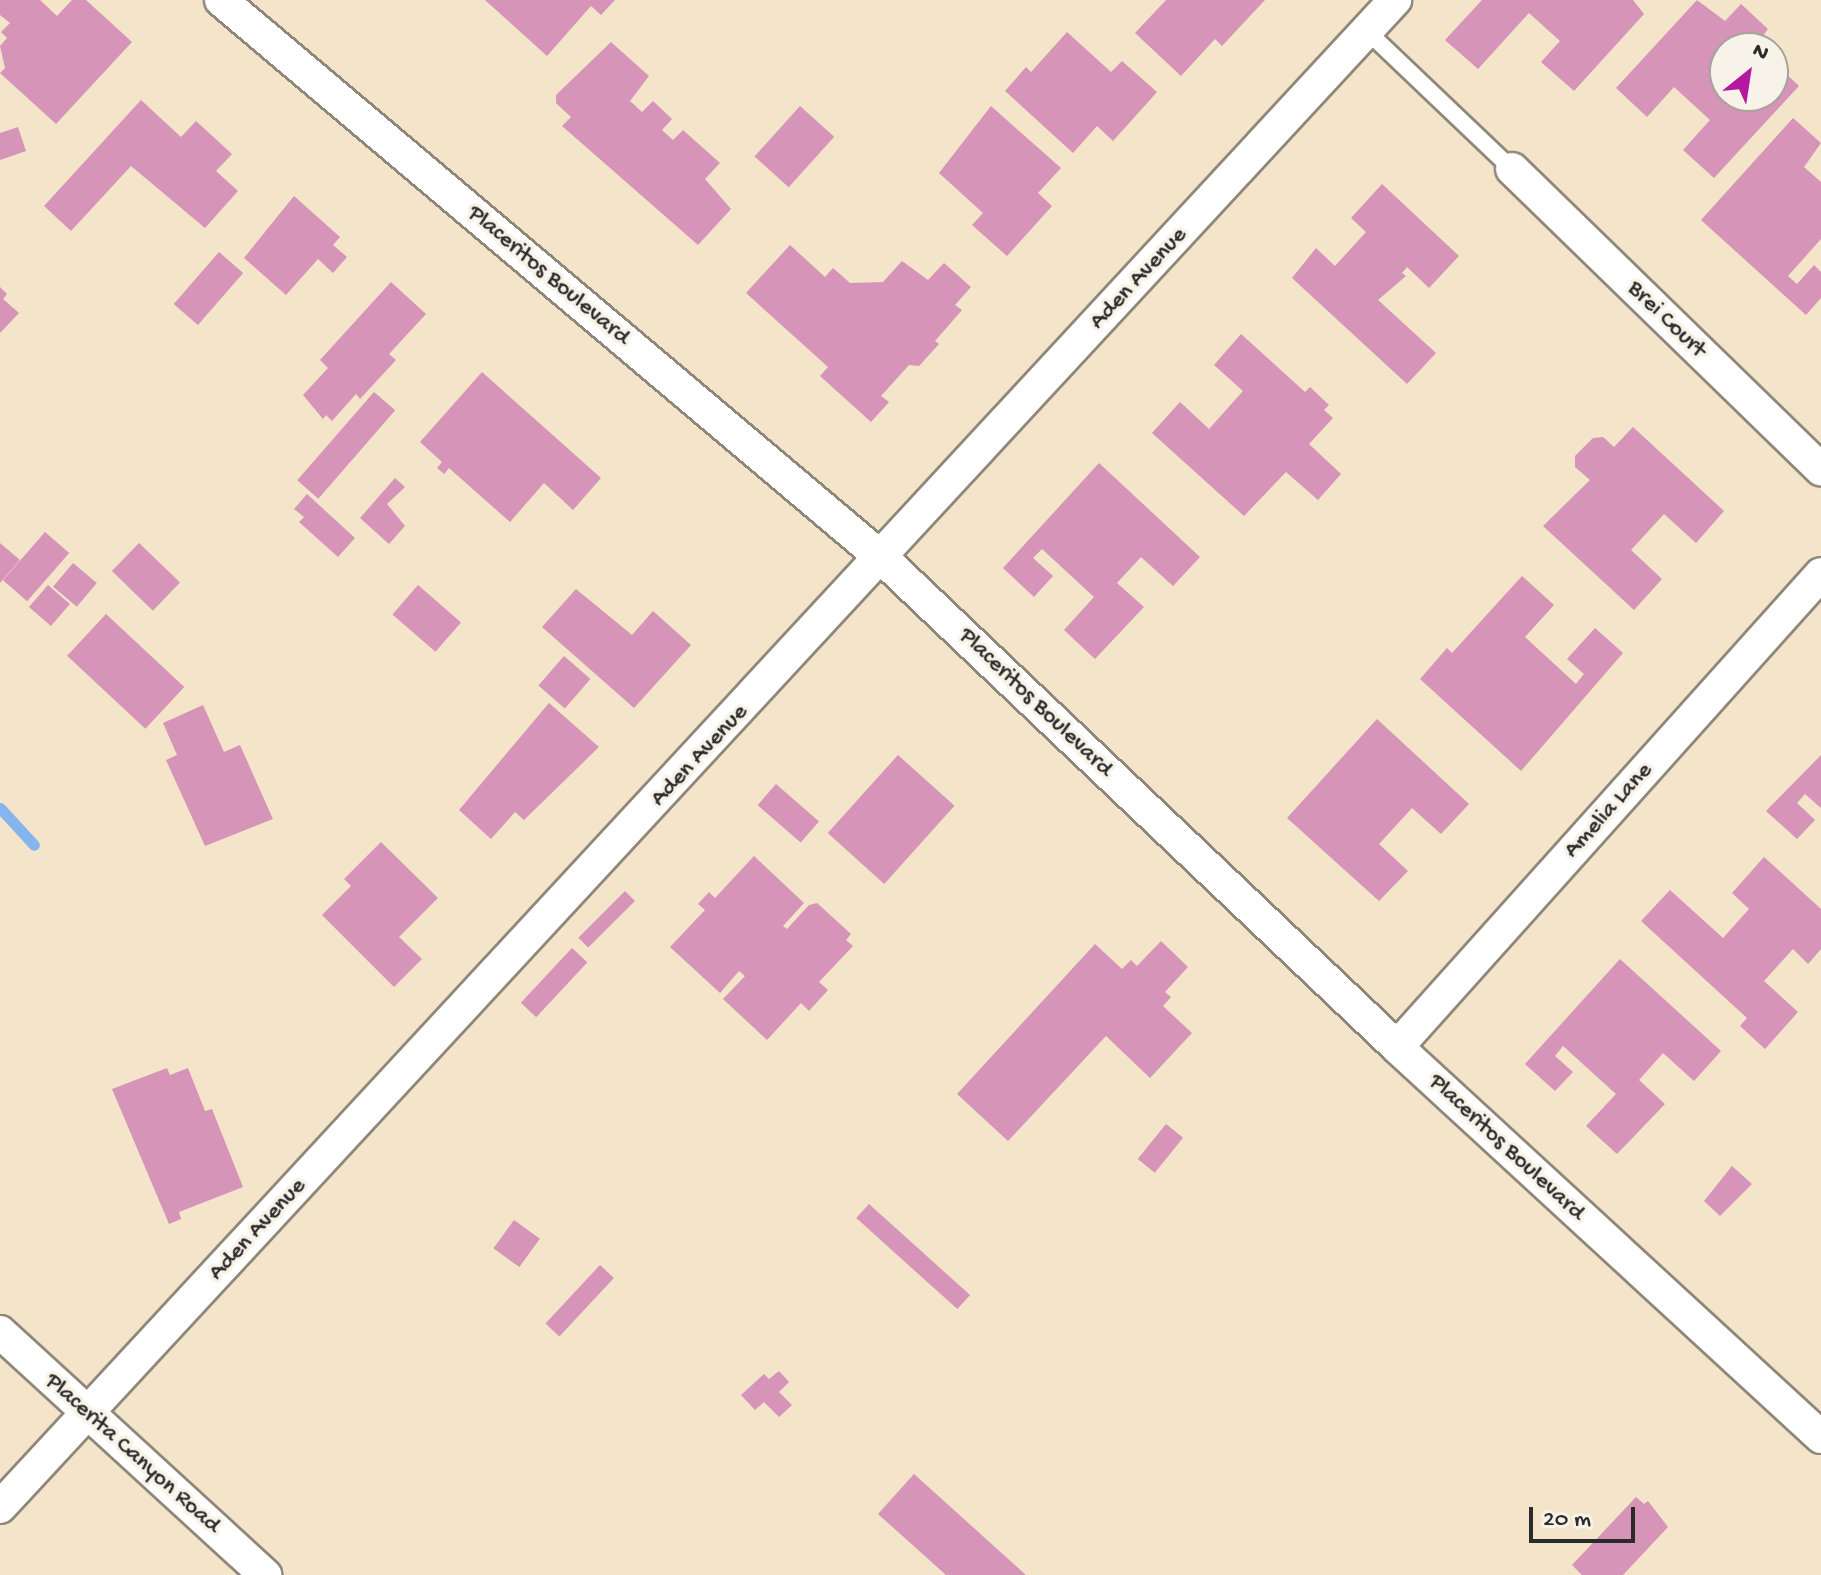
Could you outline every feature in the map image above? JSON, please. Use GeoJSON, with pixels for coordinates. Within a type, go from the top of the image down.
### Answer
{"type":"FeatureCollection","features":[{"type":"Feature","properties":{"kind":"street","name":"Placeritos Boulevard"},"geometry":{"type":"LineString","coordinates":[[221,0],[883,559],[1397,1047],[1821,1437]]}},
{"type":"Feature","properties":{"kind":"street","name":"Aden Avenue"},"geometry":{"type":"LineString","coordinates":[[0,1507],[883,559],[1395,0]]}},
{"type":"Feature","properties":{"kind":"street","name":"Brei Court"},"geometry":{"type":"LineString","coordinates":[[1512,169],[1821,470]]}},
{"type":"Feature","properties":{"kind":"street","name":"Amelia Lane"},"geometry":{"type":"LineString","coordinates":[[1397,1047],[1821,574]]}},
{"type":"Feature","properties":{"kind":"street","name":"Placerita Canyon Road"},"geometry":{"type":"LineString","coordinates":[[0,1332],[265,1575]]}},
{"type":"Feature","properties":{"kind":"lane"},"geometry":{"type":"LineString","coordinates":[[1367,31],[1512,169]]}},
{"type":"Feature","properties":{"kind":"building"},"geometry":{"type":"Polygon","coordinates":[[[0,0],[40,0],[57,16],[72,0],[86,0],[132,42],[56,124],[0,73],[5,68],[0,46],[7,38],[1,32],[10,23],[0,15],[0,0]]]}},
{"type":"Feature","properties":{"kind":"building"},"geometry":{"type":"Polygon","coordinates":[[[485,0],[615,0],[601,15],[591,6],[547,56],[485,0]]]}},
{"type":"Feature","properties":{"kind":"building"},"geometry":{"type":"Polygon","coordinates":[[[1166,0],[1265,0],[1222,46],[1215,39],[1181,76],[1135,33],[1166,0]]]}},
{"type":"Feature","properties":{"kind":"building"},"geometry":{"type":"Polygon","coordinates":[[[1482,0],[1633,0],[1644,14],[1574,91],[1541,62],[1560,41],[1529,13],[1478,69],[1445,40],[1482,0]]]}},
{"type":"Feature","properties":{"kind":"building"},"geometry":{"type":"Polygon","coordinates":[[[1697,0],[1725,21],[1741,4],[1768,29],[1766,32],[1709,32],[1709,112],[1775,112],[1714,178],[1683,150],[1710,120],[1674,87],[1647,117],[1616,88],[1697,0]]]}},
{"type":"Feature","properties":{"kind":"building"},"geometry":{"type":"Polygon","coordinates":[[[1067,32],[1111,72],[1122,61],[1157,92],[1113,141],[1097,126],[1073,153],[1005,91],[1026,67],[1031,72],[1067,32]]]}},
{"type":"Feature","properties":{"kind":"building"},"geometry":{"type":"Polygon","coordinates":[[[611,42],[649,76],[630,101],[642,112],[653,101],[672,119],[662,130],[673,140],[683,130],[720,163],[705,179],[731,209],[698,245],[562,126],[571,117],[556,103],[556,95],[611,42]]]}},
{"type":"Feature","properties":{"kind":"building"},"geometry":{"type":"Polygon","coordinates":[[[1789,77],[1799,86],[1789,97],[1789,77]]]}},
{"type":"Feature","properties":{"kind":"building"},"geometry":{"type":"Polygon","coordinates":[[[141,100],[181,137],[196,121],[232,154],[216,171],[238,191],[205,228],[131,166],[71,231],[44,206],[141,100]]]}},
{"type":"Feature","properties":{"kind":"building"},"geometry":{"type":"Polygon","coordinates":[[[800,106],[834,137],[789,187],[754,157],[800,106]]]}},
{"type":"Feature","properties":{"kind":"building"},"geometry":{"type":"Polygon","coordinates":[[[991,106],[1061,168],[1038,193],[1052,206],[1007,256],[972,225],[983,213],[939,173],[991,106]]]}},
{"type":"Feature","properties":{"kind":"building"},"geometry":{"type":"Polygon","coordinates":[[[1793,118],[1821,143],[1804,167],[1821,182],[1821,239],[1788,276],[1797,284],[1814,265],[1821,272],[1821,298],[1806,315],[1701,220],[1793,118]]]}},
{"type":"Feature","properties":{"kind":"building"},"geometry":{"type":"Polygon","coordinates":[[[18,127],[26,151],[0,160],[0,133],[18,127]]]}},
{"type":"Feature","properties":{"kind":"building"},"geometry":{"type":"Polygon","coordinates":[[[1382,184],[1459,256],[1429,288],[1407,267],[1402,273],[1406,276],[1378,300],[1436,353],[1407,384],[1292,278],[1316,248],[1335,266],[1366,232],[1351,218],[1382,184]]]}},
{"type":"Feature","properties":{"kind":"building"},"geometry":{"type":"Polygon","coordinates":[[[294,196],[340,237],[333,245],[347,257],[333,273],[318,259],[286,295],[244,258],[294,196]]]}},
{"type":"Feature","properties":{"kind":"building"},"geometry":{"type":"Polygon","coordinates":[[[790,245],[825,277],[833,268],[850,283],[883,282],[902,261],[928,280],[944,263],[971,287],[955,305],[962,310],[935,341],[939,344],[919,366],[909,365],[881,396],[889,402],[871,422],[820,376],[828,367],[746,293],[790,245]]]}},
{"type":"Feature","properties":{"kind":"building"},"geometry":{"type":"Polygon","coordinates":[[[219,252],[243,273],[198,325],[174,304],[219,252]]]}},
{"type":"Feature","properties":{"kind":"building"},"geometry":{"type":"Polygon","coordinates":[[[391,282],[426,314],[389,354],[396,360],[360,399],[356,394],[332,421],[326,415],[323,419],[303,395],[328,368],[320,360],[391,282]]]}},
{"type":"Feature","properties":{"kind":"building"},"geometry":{"type":"Polygon","coordinates":[[[0,287],[7,294],[3,299],[19,313],[0,333],[0,287]]]}},
{"type":"Feature","properties":{"kind":"building"},"geometry":{"type":"Polygon","coordinates":[[[1241,334],[1305,392],[1310,387],[1329,405],[1324,410],[1333,418],[1309,444],[1341,474],[1318,500],[1286,472],[1244,516],[1152,433],[1180,402],[1209,429],[1243,391],[1214,365],[1241,334]]]}},
{"type":"Feature","properties":{"kind":"building"},"geometry":{"type":"Polygon","coordinates":[[[482,372],[601,478],[573,510],[544,483],[510,522],[449,468],[444,474],[437,468],[442,462],[420,442],[482,372]]]}},
{"type":"Feature","properties":{"kind":"building"},"geometry":{"type":"Polygon","coordinates":[[[374,392],[395,410],[318,499],[297,480],[374,392]]]}},
{"type":"Feature","properties":{"kind":"building"},"geometry":{"type":"Polygon","coordinates":[[[1633,427],[1724,511],[1696,543],[1664,514],[1631,550],[1662,579],[1634,610],[1543,526],[1590,480],[1575,467],[1575,456],[1593,438],[1603,437],[1614,447],[1633,427]]]}},
{"type":"Feature","properties":{"kind":"building"},"geometry":{"type":"Polygon","coordinates":[[[1099,463],[1200,557],[1173,586],[1141,557],[1117,583],[1144,607],[1095,659],[1064,630],[1094,597],[1042,549],[1033,558],[1053,576],[1034,597],[1003,568],[1099,463]]]}},
{"type":"Feature","properties":{"kind":"building"},"geometry":{"type":"Polygon","coordinates":[[[395,478],[405,487],[387,504],[405,526],[389,544],[360,518],[395,478]]]}},
{"type":"Feature","properties":{"kind":"building"},"geometry":{"type":"Polygon","coordinates":[[[307,494],[355,538],[338,557],[299,522],[304,517],[294,509],[307,494]]]}},
{"type":"Feature","properties":{"kind":"building"},"geometry":{"type":"Polygon","coordinates":[[[45,532],[69,553],[27,601],[3,580],[45,532]]]}},
{"type":"Feature","properties":{"kind":"building"},"geometry":{"type":"Polygon","coordinates":[[[0,543],[20,560],[0,583],[0,543]]]}},
{"type":"Feature","properties":{"kind":"building"},"geometry":{"type":"Polygon","coordinates":[[[139,543],[180,583],[153,611],[112,571],[139,543]]]}},
{"type":"Feature","properties":{"kind":"building"},"geometry":{"type":"Polygon","coordinates":[[[73,563],[97,583],[77,607],[53,587],[73,563]]]}},
{"type":"Feature","properties":{"kind":"building"},"geometry":{"type":"Polygon","coordinates":[[[1522,576],[1554,605],[1525,637],[1576,684],[1584,674],[1567,659],[1595,628],[1623,653],[1521,771],[1420,679],[1447,648],[1452,653],[1522,576]]]}},
{"type":"Feature","properties":{"kind":"building"},"geometry":{"type":"Polygon","coordinates":[[[48,585],[70,604],[51,626],[29,607],[48,585]]]}},
{"type":"Feature","properties":{"kind":"building"},"geometry":{"type":"Polygon","coordinates":[[[418,585],[461,622],[435,652],[392,614],[418,585]]]}},
{"type":"Feature","properties":{"kind":"building"},"geometry":{"type":"Polygon","coordinates":[[[576,589],[632,635],[653,611],[691,645],[634,708],[542,627],[576,589]]]}},
{"type":"Feature","properties":{"kind":"building"},"geometry":{"type":"Polygon","coordinates":[[[106,614],[184,687],[145,729],[67,656],[106,614]]]}},
{"type":"Feature","properties":{"kind":"building"},"geometry":{"type":"Polygon","coordinates":[[[564,656],[590,679],[565,708],[538,685],[564,656]]]}},
{"type":"Feature","properties":{"kind":"building"},"geometry":{"type":"Polygon","coordinates":[[[549,703],[599,747],[524,820],[515,812],[491,839],[459,810],[549,703]]]}},
{"type":"Feature","properties":{"kind":"building"},"geometry":{"type":"Polygon","coordinates":[[[203,705],[224,752],[240,745],[273,819],[205,846],[166,760],[177,755],[163,723],[203,705]]]}},
{"type":"Feature","properties":{"kind":"building"},"geometry":{"type":"Polygon","coordinates":[[[1377,719],[1469,804],[1441,834],[1412,808],[1379,844],[1408,871],[1379,901],[1287,818],[1377,719]]]}},
{"type":"Feature","properties":{"kind":"building"},"geometry":{"type":"Polygon","coordinates":[[[898,755],[954,806],[884,884],[828,833],[898,755]]]}},
{"type":"Feature","properties":{"kind":"building"},"geometry":{"type":"Polygon","coordinates":[[[1821,755],[1821,808],[1805,794],[1797,803],[1815,820],[1797,839],[1766,811],[1821,755]]]}},
{"type":"Feature","properties":{"kind":"building"},"geometry":{"type":"Polygon","coordinates":[[[776,784],[819,821],[801,843],[758,805],[776,784]]]}},
{"type":"Feature","properties":{"kind":"building"},"geometry":{"type":"Polygon","coordinates":[[[381,842],[438,898],[399,937],[422,959],[394,987],[322,915],[351,886],[344,879],[381,842]]]}},
{"type":"Feature","properties":{"kind":"building"},"geometry":{"type":"Polygon","coordinates":[[[754,856],[804,903],[783,926],[787,929],[809,905],[817,903],[851,934],[846,940],[853,946],[819,982],[828,990],[809,1011],[801,1003],[767,1040],[723,999],[745,976],[739,971],[720,993],[670,947],[705,910],[698,904],[709,892],[715,898],[754,856]]]}},
{"type":"Feature","properties":{"kind":"building"},"geometry":{"type":"Polygon","coordinates":[[[1764,857],[1821,909],[1821,949],[1808,964],[1793,949],[1764,981],[1798,1012],[1765,1049],[1740,1026],[1747,1018],[1641,921],[1670,890],[1723,938],[1749,909],[1732,893],[1764,857]]]}},
{"type":"Feature","properties":{"kind":"building"},"geometry":{"type":"Polygon","coordinates":[[[625,891],[635,901],[588,948],[578,938],[625,891]]]}},
{"type":"Feature","properties":{"kind":"building"},"geometry":{"type":"Polygon","coordinates":[[[1161,941],[1188,967],[1165,992],[1171,997],[1163,1006],[1192,1033],[1150,1078],[1106,1036],[1008,1141],[957,1094],[1095,944],[1122,969],[1131,960],[1137,966],[1161,941]]]}},
{"type":"Feature","properties":{"kind":"building"},"geometry":{"type":"Polygon","coordinates":[[[572,948],[587,962],[536,1017],[521,1003],[572,948]]]}},
{"type":"Feature","properties":{"kind":"building"},"geometry":{"type":"Polygon","coordinates":[[[1620,959],[1721,1051],[1694,1081],[1663,1053],[1639,1080],[1665,1104],[1617,1154],[1586,1126],[1616,1094],[1563,1046],[1555,1056],[1573,1072],[1555,1091],[1525,1064],[1620,959]]]}},
{"type":"Feature","properties":{"kind":"building"},"geometry":{"type":"Polygon","coordinates":[[[167,1068],[170,1075],[188,1068],[205,1111],[212,1109],[243,1187],[179,1212],[181,1219],[169,1224],[112,1089],[167,1068]]]}},
{"type":"Feature","properties":{"kind":"building"},"geometry":{"type":"Polygon","coordinates":[[[1166,1124],[1183,1138],[1155,1173],[1138,1159],[1166,1124]]]}},
{"type":"Feature","properties":{"kind":"building"},"geometry":{"type":"Polygon","coordinates":[[[1732,1166],[1752,1184],[1720,1216],[1704,1201],[1732,1166]]]}},
{"type":"Feature","properties":{"kind":"building"},"geometry":{"type":"Polygon","coordinates":[[[869,1204],[970,1295],[957,1309],[856,1218],[869,1204]]]}},
{"type":"Feature","properties":{"kind":"building"},"geometry":{"type":"Polygon","coordinates":[[[514,1220],[540,1239],[519,1267],[493,1248],[514,1220]]]}},
{"type":"Feature","properties":{"kind":"building"},"geometry":{"type":"Polygon","coordinates":[[[600,1265],[614,1278],[559,1336],[545,1324],[600,1265]]]}},
{"type":"Feature","properties":{"kind":"building"},"geometry":{"type":"Polygon","coordinates":[[[779,1371],[789,1382],[779,1392],[792,1405],[779,1417],[764,1402],[755,1410],[741,1395],[764,1374],[769,1379],[779,1371]]]}},
{"type":"Feature","properties":{"kind":"building"},"geometry":{"type":"Polygon","coordinates":[[[914,1474],[1026,1575],[946,1575],[878,1514],[914,1474]]]}},
{"type":"Feature","properties":{"kind":"building"},"geometry":{"type":"Polygon","coordinates":[[[1636,1497],[1644,1504],[1648,1501],[1668,1527],[1623,1575],[1582,1575],[1572,1565],[1636,1497]]]}},
{"type":"Feature","properties":{"kind":"waterway"},"geometry":{"type":"LineString","coordinates":[[0,808],[34,845]]}}]}
